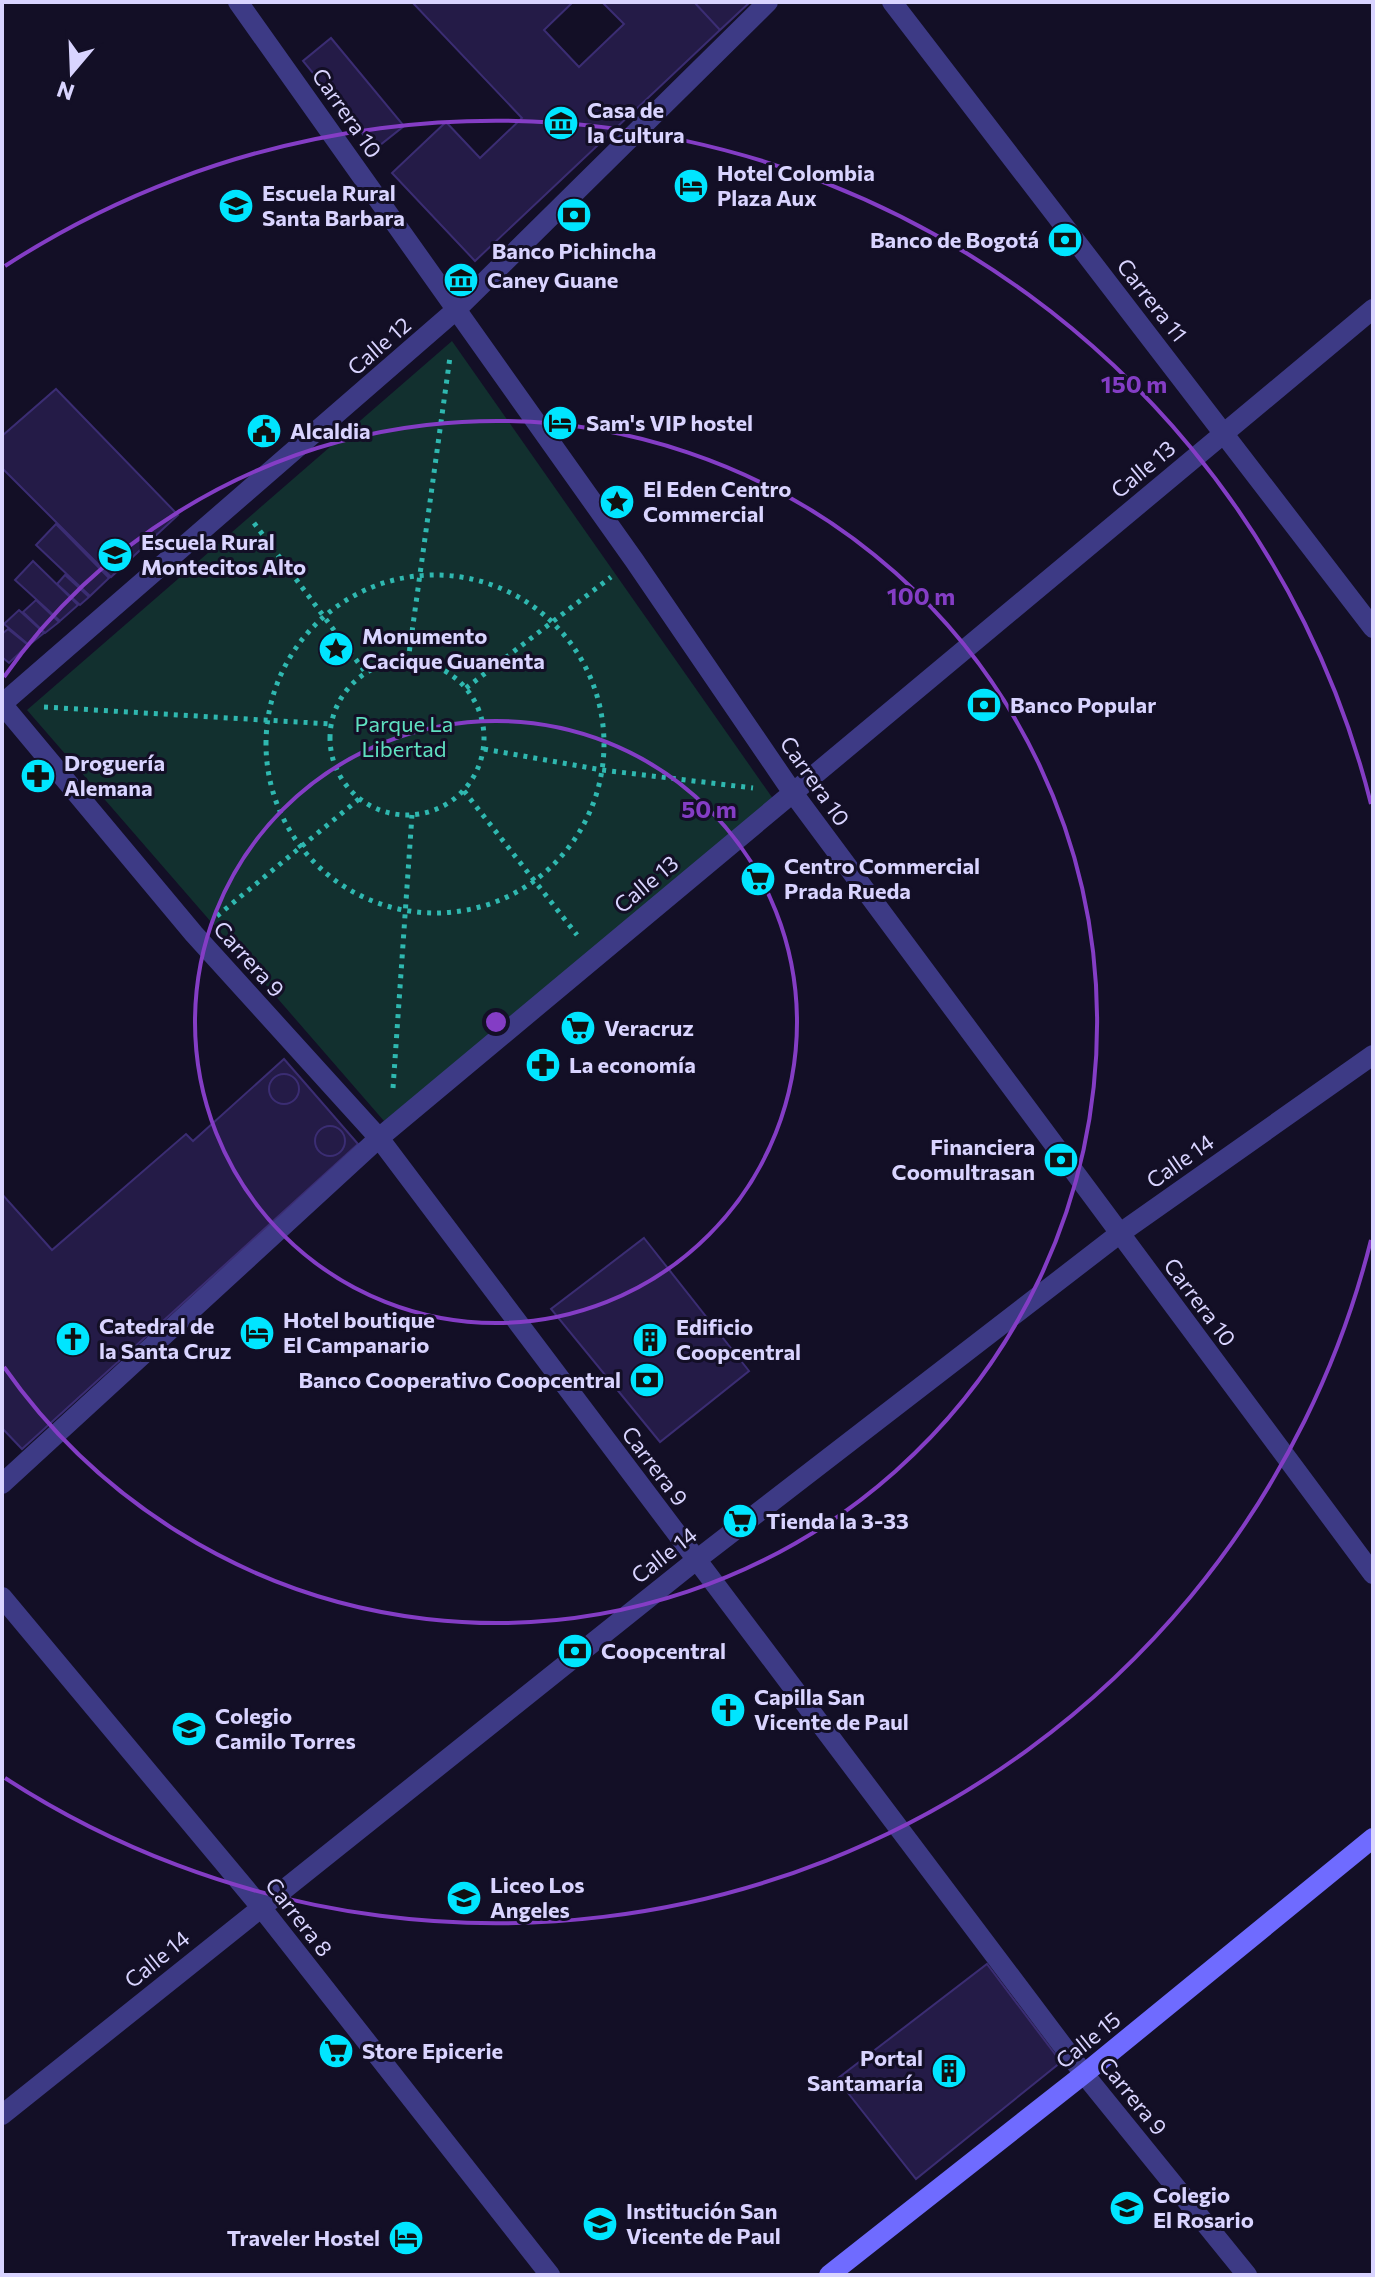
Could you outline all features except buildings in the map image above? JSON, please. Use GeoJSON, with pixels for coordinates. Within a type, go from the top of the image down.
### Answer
{"type":"FeatureCollection","features":[{"type":"Feature","properties":{"kind":"street","name":"Carrera 10"},"geometry":{"type":"LineString","coordinates":[[238,2],[634,560],[793,793],[1373,1574]]}},
{"type":"Feature","properties":{"kind":"street","name":"Calle 12"},"geometry":{"type":"LineString","coordinates":[[2,704],[457,309],[768,2]]}},
{"type":"Feature","properties":{"kind":"street","name":"Carrera 11"},"geometry":{"type":"LineString","coordinates":[[892,2],[1373,628]]}},
{"type":"Feature","properties":{"kind":"street","name":"Calle 13"},"geometry":{"type":"LineString","coordinates":[[2,1484],[385,1133],[1373,309]]}},
{"type":"Feature","properties":{"kind":"street","name":"Carrera 9"},"geometry":{"type":"LineString","coordinates":[[2,704],[194,934],[385,1133],[695,1561],[1084,2074],[1247,2275]]}},
{"type":"Feature","properties":{"kind":"street","name":"Calle 14"},"geometry":{"type":"LineString","coordinates":[[2,2115],[695,1561],[1119,1234],[1373,1055]]}},
{"type":"Feature","properties":{"kind":"street","name":"Carrera 8"},"geometry":{"type":"LineString","coordinates":[[2,1597],[260,1906],[550,2275]]}},
{"type":"Feature","properties":{"kind":"street","name":"Calle 15"},"geometry":{"type":"LineString","coordinates":[[829,2275],[1084,2074],[1373,1838]]}},
{"type":"Feature","properties":{"kind":"path"},"geometry":{"type":"LineString","coordinates":[[408,661],[457,309]]}},
{"type":"Feature","properties":{"kind":"path"},"geometry":{"type":"LineString","coordinates":[[237,502],[366,673]]}},
{"type":"Feature","properties":{"kind":"path"},"geometry":{"type":"LineString","coordinates":[[466,688],[634,560]]}},
{"type":"Feature","properties":{"kind":"path"},"geometry":{"type":"LineString","coordinates":[[419,575],[447,575],[480,581],[511,593],[550,621],[583,661],[596,692],[604,724],[602,770],[586,821],[568,849],[534,880],[487,904],[455,912],[404,908],[358,894],[330,876],[301,846],[273,796],[266,764],[267,721],[271,698],[283,667],[301,639],[324,615],[351,596],[381,583],[419,575]]}},
{"type":"Feature","properties":{"kind":"path"},"geometry":{"type":"LineString","coordinates":[[408,661],[429,664],[466,688],[478,706],[484,727],[484,749],[478,771],[464,791],[446,805],[412,814],[378,810],[359,799],[335,765],[330,745],[331,724],[338,704],[366,673],[408,661]]}},
{"type":"Feature","properties":{"kind":"path"},"geometry":{"type":"LineString","coordinates":[[2,704],[331,724]]}},
{"type":"Feature","properties":{"kind":"path"},"geometry":{"type":"LineString","coordinates":[[484,749],[602,770],[793,793]]}},
{"type":"Feature","properties":{"kind":"path"},"geometry":{"type":"LineString","coordinates":[[464,791],[595,958]]}},
{"type":"Feature","properties":{"kind":"path"},"geometry":{"type":"LineString","coordinates":[[194,934],[359,799]]}},
{"type":"Feature","properties":{"kind":"path"},"geometry":{"type":"LineString","coordinates":[[385,1133],[412,814]]}},
{"type":"Feature","properties":{"kind":"green space","name":"Parque La Libertad"},"geometry":{"type":"Polygon","coordinates":[[[452,341],[776,803],[384,1121],[27,710],[452,341]]]}},
{"type":"Feature","properties":{"kind":"place","name":"Casa de la Cultura"},"geometry":{"type":"Point","coordinates":[561,123]}},
{"type":"Feature","properties":{"kind":"place","name":"Hotel Colombia Plaza Aux"},"geometry":{"type":"Point","coordinates":[691,186]}},
{"type":"Feature","properties":{"kind":"place","name":"Escuela Rural Santa Barbara"},"geometry":{"type":"Point","coordinates":[236,206]}},
{"type":"Feature","properties":{"kind":"place","name":"Banco Pichincha"},"geometry":{"type":"Point","coordinates":[574,215]}},
{"type":"Feature","properties":{"kind":"place","name":"Banco de Bogotá"},"geometry":{"type":"Point","coordinates":[1065,240]}},
{"type":"Feature","properties":{"kind":"place","name":"Caney Guane"},"geometry":{"type":"Point","coordinates":[461,280]}},
{"type":"Feature","properties":{"kind":"place","name":"Sam's VIP hostel"},"geometry":{"type":"Point","coordinates":[560,423]}},
{"type":"Feature","properties":{"kind":"place","name":"Alcaldia"},"geometry":{"type":"Point","coordinates":[264,431]}},
{"type":"Feature","properties":{"kind":"place","name":"El Eden Centro Commercial"},"geometry":{"type":"Point","coordinates":[617,502]}},
{"type":"Feature","properties":{"kind":"place","name":"Escuela Rural Montecitos Alto"},"geometry":{"type":"Point","coordinates":[115,555]}},
{"type":"Feature","properties":{"kind":"place","name":"Monumento Cacique Guanenta"},"geometry":{"type":"Point","coordinates":[336,649]}},
{"type":"Feature","properties":{"kind":"place","name":"Banco Popular"},"geometry":{"type":"Point","coordinates":[984,705]}},
{"type":"Feature","properties":{"kind":"place","name":"Droguería Alemana"},"geometry":{"type":"Point","coordinates":[38,776]}},
{"type":"Feature","properties":{"kind":"place","name":"Centro Commercial Prada Rueda"},"geometry":{"type":"Point","coordinates":[758,879]}},
{"type":"Feature","properties":{"kind":"place","name":"Veracruz"},"geometry":{"type":"Point","coordinates":[578,1028]}},
{"type":"Feature","properties":{"kind":"place","name":"La economía"},"geometry":{"type":"Point","coordinates":[543,1065]}},
{"type":"Feature","properties":{"kind":"place","name":"Financiera Coomultrasan"},"geometry":{"type":"Point","coordinates":[1061,1160]}},
{"type":"Feature","properties":{"kind":"place","name":"Hotel boutique El Campanario"},"geometry":{"type":"Point","coordinates":[257,1333]}},
{"type":"Feature","properties":{"kind":"place","name":"Catedral de la Santa Cruz"},"geometry":{"type":"Point","coordinates":[73,1339]}},
{"type":"Feature","properties":{"kind":"place","name":"Edificio Coopcentral"},"geometry":{"type":"Point","coordinates":[650,1340]}},
{"type":"Feature","properties":{"kind":"place","name":"Banco Cooperativo Coopcentral"},"geometry":{"type":"Point","coordinates":[647,1380]}},
{"type":"Feature","properties":{"kind":"place","name":"Tienda la 3-33"},"geometry":{"type":"Point","coordinates":[740,1521]}},
{"type":"Feature","properties":{"kind":"place","name":"Coopcentral"},"geometry":{"type":"Point","coordinates":[575,1651]}},
{"type":"Feature","properties":{"kind":"place","name":"Capilla San Vicente de Paul"},"geometry":{"type":"Point","coordinates":[728,1710]}},
{"type":"Feature","properties":{"kind":"place","name":"Colegio Camilo Torres"},"geometry":{"type":"Point","coordinates":[189,1729]}},
{"type":"Feature","properties":{"kind":"place","name":"Liceo Los Angeles"},"geometry":{"type":"Point","coordinates":[464,1898]}},
{"type":"Feature","properties":{"kind":"place","name":"Store Epicerie"},"geometry":{"type":"Point","coordinates":[336,2051]}},
{"type":"Feature","properties":{"kind":"place","name":"Portal Santamaría"},"geometry":{"type":"Point","coordinates":[949,2071]}},
{"type":"Feature","properties":{"kind":"place","name":"Colegio El Rosario"},"geometry":{"type":"Point","coordinates":[1127,2208]}},
{"type":"Feature","properties":{"kind":"place","name":"Institución San Vicente de Paul"},"geometry":{"type":"Point","coordinates":[600,2224]}},
{"type":"Feature","properties":{"kind":"place","name":"Traveler Hostel"},"geometry":{"type":"Point","coordinates":[406,2238]}}]}
